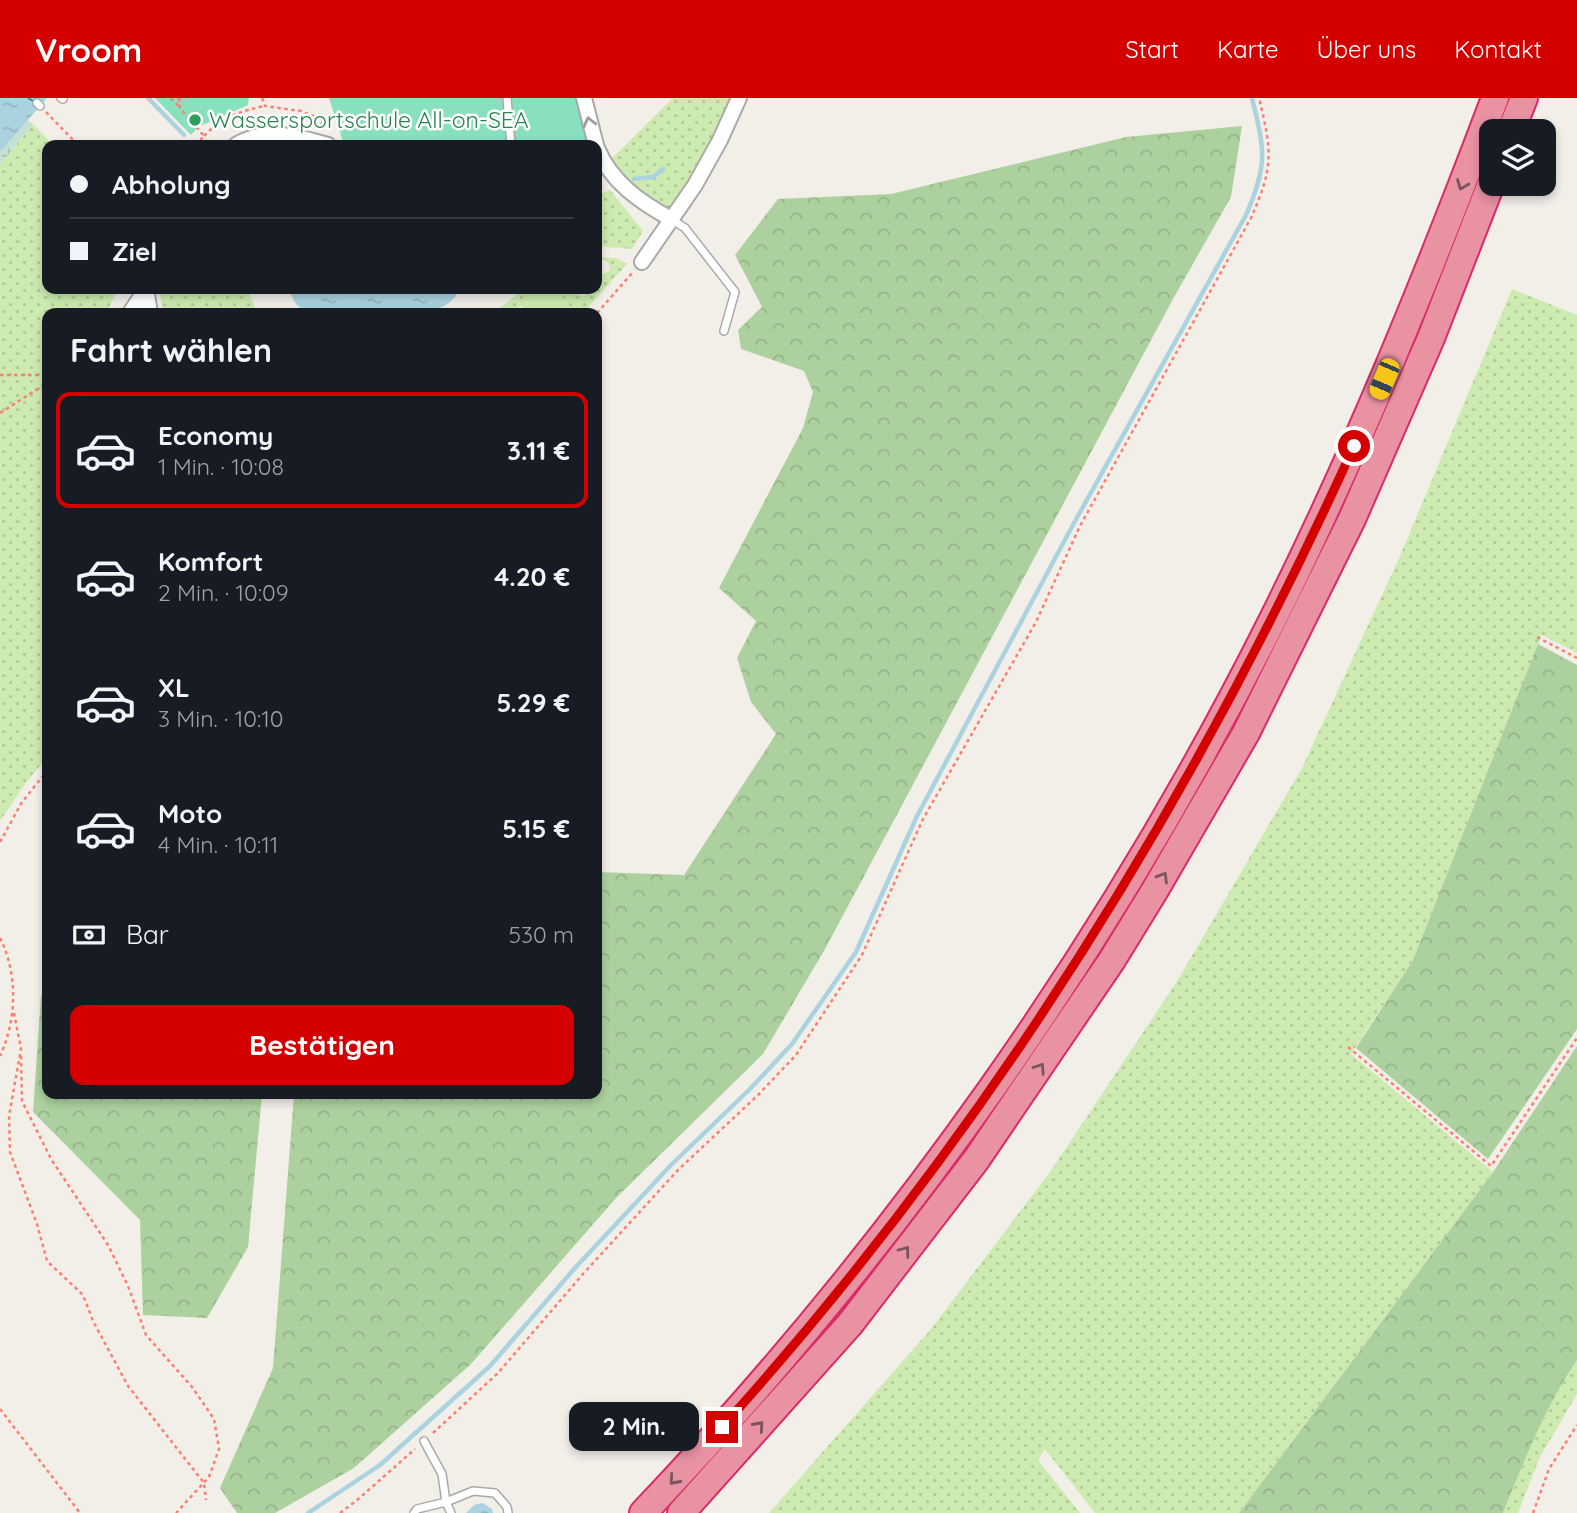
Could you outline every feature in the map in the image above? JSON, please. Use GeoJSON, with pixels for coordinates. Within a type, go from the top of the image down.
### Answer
{"type":"FeatureCollection","features":[{"type":"Feature","properties":{"kind":"highway"},"geometry":{"type":"LineString","coordinates":[[643,1513],[786,1354],[916,1192],[1039,1019],[1140,860],[1272,622],[1334,490],[1404,334],[1495,98]]}},
{"type":"Feature","properties":{"kind":"highway"},"geometry":{"type":"LineString","coordinates":[[1516,119],[1524,98]]}},
{"type":"Feature","properties":{"kind":"highway"},"geometry":{"type":"LineString","coordinates":[[681,1513],[850,1324],[1018,1100],[1133,925],[1246,733],[1352,519],[1421,362],[1486,196]]}},
{"type":"Feature","properties":{"kind":"street"},"geometry":{"type":"LineString","coordinates":[[584,98],[595,140]]}},
{"type":"Feature","properties":{"kind":"street"},"geometry":{"type":"LineString","coordinates":[[642,262],[695,185],[739,98]]}},
{"type":"Feature","properties":{"kind":"street"},"geometry":{"type":"LineString","coordinates":[[246,140],[254,136],[274,134],[311,140]]}},
{"type":"Feature","properties":{"kind":"street"},"geometry":{"type":"LineString","coordinates":[[602,159],[630,193],[671,219]]}},
{"type":"Feature","properties":{"kind":"lane"},"geometry":{"type":"LineString","coordinates":[[507,98],[511,140]]}},
{"type":"Feature","properties":{"kind":"lane"},"geometry":{"type":"LineString","coordinates":[[671,219],[685,228],[735,292],[724,331]]}},
{"type":"Feature","properties":{"kind":"lane"},"geometry":{"type":"LineString","coordinates":[[424,1441],[442,1474],[446,1502],[451,1513]]}},
{"type":"Feature","properties":{"kind":"lane"},"geometry":{"type":"LineString","coordinates":[[414,1513],[417,1509],[446,1502],[473,1491],[495,1493],[508,1507],[508,1513]]}},
{"type":"Feature","properties":{"kind":"path"},"geometry":{"type":"LineString","coordinates":[[171,98],[204,136]]}},
{"type":"Feature","properties":{"kind":"path"},"geometry":{"type":"LineString","coordinates":[[179,98],[180,108]]}},
{"type":"Feature","properties":{"kind":"path"},"geometry":{"type":"LineString","coordinates":[[262,98],[265,106]]}},
{"type":"Feature","properties":{"kind":"path"},"geometry":{"type":"LineString","coordinates":[[340,1513],[356,1502],[498,1373],[678,1170],[757,1096],[796,1055],[862,955],[923,819],[1036,622],[1080,526],[1251,218],[1262,194],[1270,155],[1259,98]]}},
{"type":"Feature","properties":{"kind":"path"},"geometry":{"type":"LineString","coordinates":[[39,104],[73,140]]}},
{"type":"Feature","properties":{"kind":"path"},"geometry":{"type":"LineString","coordinates":[[200,140],[216,124],[233,114],[265,106],[301,111],[323,120],[321,140]]}},
{"type":"Feature","properties":{"kind":"path"},"geometry":{"type":"LineString","coordinates":[[601,308],[642,262]]}},
{"type":"Feature","properties":{"kind":"path"},"geometry":{"type":"LineString","coordinates":[[0,376],[42,375]]}},
{"type":"Feature","properties":{"kind":"path"},"geometry":{"type":"LineString","coordinates":[[0,413],[42,386]]}},
{"type":"Feature","properties":{"kind":"path"},"geometry":{"type":"LineString","coordinates":[[1537,637],[1577,658]]}},
{"type":"Feature","properties":{"kind":"path"},"geometry":{"type":"LineString","coordinates":[[0,842],[22,802],[42,777]]}},
{"type":"Feature","properties":{"kind":"path"},"geometry":{"type":"LineString","coordinates":[[0,938],[13,980],[22,1101],[51,1159],[108,1245],[128,1286],[146,1335],[192,1387],[214,1419],[219,1449],[209,1477],[176,1513]]}},
{"type":"Feature","properties":{"kind":"path"},"geometry":{"type":"LineString","coordinates":[[0,1056],[14,1013]]}},
{"type":"Feature","properties":{"kind":"path"},"geometry":{"type":"LineString","coordinates":[[1348,1047],[1491,1166],[1577,1038]]}},
{"type":"Feature","properties":{"kind":"path"},"geometry":{"type":"LineString","coordinates":[[20,1049],[9,1116],[10,1152],[37,1224],[47,1261],[83,1295],[93,1321],[128,1386],[204,1483],[206,1500]]}},
{"type":"Feature","properties":{"kind":"path"},"geometry":{"type":"LineString","coordinates":[[0,1409],[80,1513]]}},
{"type":"Feature","properties":{"kind":"path"},"geometry":{"type":"LineString","coordinates":[[1533,1513],[1549,1469],[1577,1425]]}},
{"type":"Feature","properties":{"kind":"green space","name":"Wassersportschule All-on-SEA"},"geometry":{"type":"Polygon","coordinates":[[[155,98],[249,98],[248,105],[198,127],[191,135],[155,98]]]}},
{"type":"Feature","properties":{"kind":"green space"},"geometry":{"type":"Polygon","coordinates":[[[329,98],[584,98],[595,140],[342,140],[329,98]]]}},
{"type":"Feature","properties":{"kind":"green space"},"geometry":{"type":"Polygon","coordinates":[[[673,98],[739,98],[671,219],[605,165],[673,98]]]}},
{"type":"Feature","properties":{"kind":"green space"},"geometry":{"type":"Polygon","coordinates":[[[27,120],[33,124],[0,165],[0,152],[27,120]]]}},
{"type":"Feature","properties":{"kind":"green space"},"geometry":{"type":"Polygon","coordinates":[[[33,124],[48,140],[42,140],[42,294],[116,294],[108,308],[42,308],[42,763],[0,821],[0,165],[33,124]]]}},
{"type":"Feature","properties":{"kind":"green space"},"geometry":{"type":"Polygon","coordinates":[[[1242,126],[1231,197],[1173,299],[825,949],[763,1054],[616,1198],[471,1364],[354,1468],[275,1513],[237,1513],[220,1488],[273,1368],[294,1099],[602,1099],[602,872],[684,875],[776,734],[751,702],[737,658],[756,621],[719,588],[803,428],[813,392],[804,371],[741,349],[738,330],[762,307],[735,255],[778,199],[891,194],[1126,137],[1242,126]]]}},
{"type":"Feature","properties":{"kind":"green space"},"geometry":{"type":"Polygon","coordinates":[[[610,190],[643,231],[632,249],[602,246],[602,193],[610,190]]]}},
{"type":"Feature","properties":{"kind":"green space"},"geometry":{"type":"Polygon","coordinates":[[[602,257],[616,258],[627,264],[602,292],[602,273],[609,271],[610,266],[607,261],[602,260],[602,257]]]}},
{"type":"Feature","properties":{"kind":"green space"},"geometry":{"type":"Polygon","coordinates":[[[1512,289],[1577,315],[1577,653],[1542,635],[1413,960],[1351,1054],[1493,1172],[1239,1513],[1095,1513],[1045,1449],[1038,1460],[1080,1513],[769,1513],[931,1329],[1050,1172],[1176,983],[1302,768],[1400,556],[1512,289]]]}},
{"type":"Feature","properties":{"kind":"green space"},"geometry":{"type":"Polygon","coordinates":[[[160,294],[250,294],[255,308],[162,308],[160,294]]]}},
{"type":"Feature","properties":{"kind":"green space"},"geometry":{"type":"Polygon","coordinates":[[[518,294],[535,294],[525,303],[530,308],[499,308],[518,294]]]}},
{"type":"Feature","properties":{"kind":"green space"},"geometry":{"type":"Polygon","coordinates":[[[535,294],[559,294],[568,304],[564,308],[530,308],[525,303],[535,294]]]}},
{"type":"Feature","properties":{"kind":"green space"},"geometry":{"type":"Polygon","coordinates":[[[559,294],[578,294],[600,294],[587,308],[564,308],[568,304],[559,294]]]}},
{"type":"Feature","properties":{"kind":"green space"},"geometry":{"type":"Polygon","coordinates":[[[1538,644],[1577,665],[1577,1029],[1488,1159],[1356,1048],[1413,960],[1538,644]]]}},
{"type":"Feature","properties":{"kind":"green space"},"geometry":{"type":"Polygon","coordinates":[[[41,996],[42,1099],[262,1099],[248,1247],[207,1318],[143,1315],[140,1220],[33,1112],[41,996]]]}},
{"type":"Feature","properties":{"kind":"green space"},"geometry":{"type":"Polygon","coordinates":[[[1577,1046],[1577,1360],[1545,1415],[1503,1513],[1239,1513],[1493,1172],[1577,1046]]]}},
{"type":"Feature","properties":{"kind":"green space"},"geometry":{"type":"Polygon","coordinates":[[[1577,1360],[1577,1394],[1540,1457],[1518,1513],[1503,1513],[1545,1415],[1577,1360]]]}},
{"type":"Feature","properties":{"kind":"water"},"geometry":{"type":"Polygon","coordinates":[[[0,98],[47,98],[0,152],[0,98]]]}},
{"type":"Feature","properties":{"kind":"water"},"geometry":{"type":"Polygon","coordinates":[[[291,294],[456,294],[449,303],[439,308],[300,308],[291,294]]]}},
{"type":"Feature","properties":{"kind":"water"},"geometry":{"type":"Polygon","coordinates":[[[483,1503],[492,1509],[493,1513],[466,1513],[474,1505],[483,1503]]]}},
{"type":"Feature","properties":{"kind":"waterway"},"geometry":{"type":"LineString","coordinates":[[148,98],[184,135]]}},
{"type":"Feature","properties":{"kind":"waterway"},"geometry":{"type":"LineString","coordinates":[[308,1513],[380,1465],[490,1366],[575,1268],[671,1165],[749,1090],[792,1044],[856,952],[917,816],[1074,523],[1246,215],[1258,183],[1262,157],[1260,131],[1252,98]]}},
{"type":"Feature","properties":{"kind":"waterway"},"geometry":{"type":"LineString","coordinates":[[634,179],[653,177],[663,169]]}},
{"type":"Feature","properties":{"kind":"ferry route"},"geometry":{"type":"LineString","coordinates":[[28,98],[33,101]]}},
{"type":"Feature","properties":{"kind":"place","name":"Wassersportschule All-on-SEA"},"geometry":{"type":"Point","coordinates":[195,120]}},
{"type":"Feature","properties":{"kind":"route"},"geometry":{"type":"LineString","coordinates":[[722,1427],[825,1307],[916,1192],[995,1083],[1070,972],[1140,860],[1216,728],[1272,622],[1354,446]]}}]}
